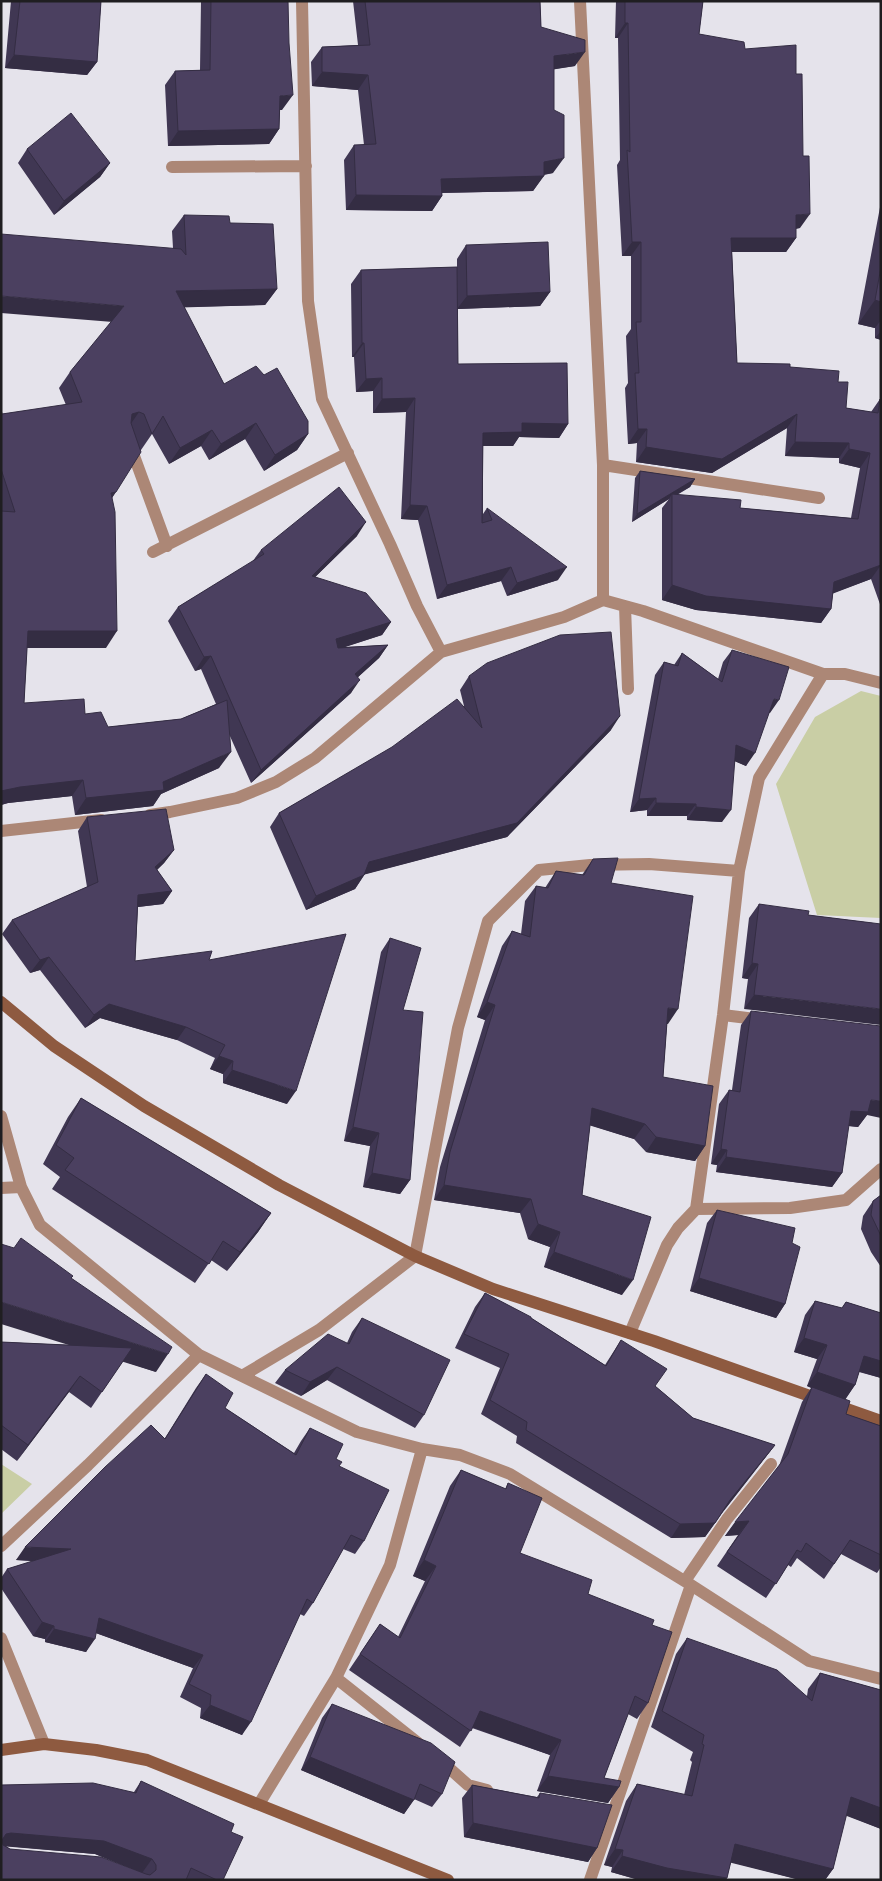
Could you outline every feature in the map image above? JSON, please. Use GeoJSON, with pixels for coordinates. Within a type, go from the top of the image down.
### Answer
{"type":"FeatureCollection","features":[{"type":"Feature","properties":{"kind":"street"},"geometry":{"type":"LineString","coordinates":[[302,1],[308,301],[322,399],[417,606],[441,652]]}},
{"type":"Feature","properties":{"kind":"street"},"geometry":{"type":"LineString","coordinates":[[580,1],[603,465],[603,600]]}},
{"type":"Feature","properties":{"kind":"street"},"geometry":{"type":"LineString","coordinates":[[172,167],[306,166]]}},
{"type":"Feature","properties":{"kind":"street"},"geometry":{"type":"LineString","coordinates":[[127,436],[167,546]]}},
{"type":"Feature","properties":{"kind":"street"},"geometry":{"type":"LineString","coordinates":[[153,552],[348,453]]}},
{"type":"Feature","properties":{"kind":"street"},"geometry":{"type":"LineString","coordinates":[[603,465],[819,498]]}},
{"type":"Feature","properties":{"kind":"street"},"geometry":{"type":"LineString","coordinates":[[141,816],[237,798],[276,782],[315,758],[441,652],[564,616],[603,600],[644,611],[823,674],[845,674],[881,683]]}},
{"type":"Feature","properties":{"kind":"street"},"geometry":{"type":"LineString","coordinates":[[625,606],[628,689]]}},
{"type":"Feature","properties":{"kind":"street"},"geometry":{"type":"LineString","coordinates":[[630,1333],[667,1245],[678,1228],[696,1209],[723,1015],[739,871],[759,778],[823,674]]}},
{"type":"Feature","properties":{"kind":"street"},"geometry":{"type":"LineString","coordinates":[[1,830],[111,819]]}},
{"type":"Feature","properties":{"kind":"street"},"geometry":{"type":"LineString","coordinates":[[242,1376],[319,1330],[414,1256],[458,1028],[488,921],[539,870],[590,865],[649,864],[739,871]]}},
{"type":"Feature","properties":{"kind":"street"},"geometry":{"type":"LineString","coordinates":[[1,1002],[54,1046],[144,1106],[279,1185],[414,1256],[493,1289],[630,1333],[881,1421]]}},
{"type":"Feature","properties":{"kind":"street"},"geometry":{"type":"LineString","coordinates":[[723,1015],[772,1020]]}},
{"type":"Feature","properties":{"kind":"street"},"geometry":{"type":"LineString","coordinates":[[1,1116],[21,1187],[40,1225],[199,1355],[357,1432],[422,1449],[460,1455],[510,1474],[688,1583],[809,1661],[881,1679]]}},
{"type":"Feature","properties":{"kind":"street"},"geometry":{"type":"LineString","coordinates":[[696,1209],[790,1208],[846,1200],[881,1169]]}},
{"type":"Feature","properties":{"kind":"street"},"geometry":{"type":"LineString","coordinates":[[1,1188],[21,1187]]}},
{"type":"Feature","properties":{"kind":"street"},"geometry":{"type":"LineString","coordinates":[[1,1546],[88,1465],[199,1355]]}},
{"type":"Feature","properties":{"kind":"street"},"geometry":{"type":"LineString","coordinates":[[259,1804],[336,1678],[390,1565],[422,1449]]}},
{"type":"Feature","properties":{"kind":"street"},"geometry":{"type":"LineString","coordinates":[[590,1880],[608,1811],[688,1583],[727,1519],[771,1464]]}},
{"type":"Feature","properties":{"kind":"street"},"geometry":{"type":"LineString","coordinates":[[1,1638],[44,1744]]}},
{"type":"Feature","properties":{"kind":"street"},"geometry":{"type":"LineString","coordinates":[[336,1678],[451,1769],[468,1785],[497,1793]]}},
{"type":"Feature","properties":{"kind":"street"},"geometry":{"type":"LineString","coordinates":[[1,1750],[44,1744],[96,1750],[147,1760],[448,1880]]}},
{"type":"Feature","properties":{"kind":"green space"},"geometry":{"type":"Polygon","coordinates":[[[861,691],[881,696],[881,918],[817,915],[776,784],[815,717],[861,691]]]}},
{"type":"Feature","properties":{"kind":"green space"},"geometry":{"type":"Polygon","coordinates":[[[1,1464],[32,1484],[1,1514],[1,1464]]]}},
{"type":"Feature","properties":{"kind":"building"},"geometry":{"type":"Polygon","coordinates":[[[20,1],[101,1],[97,62],[14,55],[20,1]]]}},
{"type":"Feature","properties":{"kind":"building"},"geometry":{"type":"Polygon","coordinates":[[[211,1],[288,1],[293,95],[280,96],[279,129],[178,131],[175,71],[210,70],[211,1]]]}},
{"type":"Feature","properties":{"kind":"building"},"geometry":{"type":"Polygon","coordinates":[[[365,1],[540,1],[541,27],[585,40],[585,52],[554,56],[554,110],[564,115],[564,158],[544,162],[544,176],[441,179],[442,196],[356,195],[354,145],[376,144],[368,75],[322,72],[322,47],[370,45],[365,1]]]}},
{"type":"Feature","properties":{"kind":"building"},"geometry":{"type":"Polygon","coordinates":[[[625,1],[703,1],[699,34],[744,42],[745,49],[796,45],[796,74],[802,74],[803,156],[809,156],[810,214],[796,215],[796,238],[731,238],[737,363],[790,364],[790,367],[839,371],[838,382],[848,382],[846,408],[878,413],[880,399],[881,401],[881,565],[834,582],[831,609],[706,596],[672,585],[672,494],[741,500],[740,508],[858,519],[870,453],[849,449],[849,443],[795,442],[797,414],[722,459],[646,447],[647,429],[638,429],[635,373],[639,373],[636,322],[641,322],[641,242],[632,242],[627,150],[630,152],[628,23],[625,23],[625,1]]]}},
{"type":"Feature","properties":{"kind":"building"},"geometry":{"type":"Polygon","coordinates":[[[71,113],[110,163],[64,201],[27,149],[71,113]]]}},
{"type":"Feature","properties":{"kind":"building"},"geometry":{"type":"Polygon","coordinates":[[[184,215],[229,216],[230,223],[273,224],[277,289],[176,291],[224,384],[256,366],[264,375],[277,368],[308,421],[308,434],[275,455],[256,423],[221,444],[212,430],[180,448],[163,416],[152,434],[144,414],[139,412],[132,414],[131,423],[141,452],[116,492],[111,493],[115,512],[117,631],[28,631],[24,703],[84,699],[85,714],[101,712],[108,727],[181,719],[227,700],[231,752],[163,782],[164,790],[86,798],[83,780],[1,791],[1,511],[15,512],[1,469],[1,409],[2,414],[82,402],[70,372],[124,306],[1,296],[1,234],[181,249],[186,255],[184,215]]]}},
{"type":"Feature","properties":{"kind":"building"},"geometry":{"type":"Polygon","coordinates":[[[548,242],[550,292],[467,296],[466,245],[548,242]]]}},
{"type":"Feature","properties":{"kind":"building"},"geometry":{"type":"Polygon","coordinates":[[[457,267],[458,364],[567,363],[568,424],[522,423],[522,432],[483,433],[482,523],[492,520],[487,508],[567,567],[517,583],[511,567],[447,585],[427,506],[410,505],[415,398],[382,399],[382,378],[366,379],[364,343],[362,343],[361,270],[457,267]]]}},
{"type":"Feature","properties":{"kind":"building"},"geometry":{"type":"Polygon","coordinates":[[[881,267],[881,302],[875,300],[881,267]]]}},
{"type":"Feature","properties":{"kind":"building"},"geometry":{"type":"Polygon","coordinates":[[[640,471],[695,479],[637,514],[640,471]]]}},
{"type":"Feature","properties":{"kind":"building"},"geometry":{"type":"Polygon","coordinates":[[[339,487],[366,522],[312,576],[366,593],[391,622],[336,639],[338,648],[388,645],[355,674],[360,680],[261,770],[211,656],[204,657],[178,607],[264,554],[261,550],[339,487]]]}},
{"type":"Feature","properties":{"kind":"building"},"geometry":{"type":"Polygon","coordinates":[[[611,632],[620,716],[517,823],[369,862],[364,875],[316,896],[279,813],[392,747],[457,699],[482,728],[469,676],[487,663],[560,635],[611,632]]]}},
{"type":"Feature","properties":{"kind":"building"},"geometry":{"type":"Polygon","coordinates":[[[732,650],[789,667],[779,700],[774,699],[755,753],[736,745],[731,810],[696,807],[696,804],[656,803],[656,798],[639,799],[664,662],[678,666],[682,653],[722,682],[732,650]]]}},
{"type":"Feature","properties":{"kind":"building"},"geometry":{"type":"Polygon","coordinates":[[[166,809],[174,850],[155,867],[172,891],[138,895],[135,961],[212,951],[209,960],[346,934],[296,1091],[232,1070],[233,1061],[219,1056],[225,1045],[186,1027],[109,1004],[94,1015],[49,957],[40,960],[12,920],[98,882],[87,817],[166,809]]]}},
{"type":"Feature","properties":{"kind":"building"},"geometry":{"type":"Polygon","coordinates":[[[618,858],[611,883],[693,896],[678,1009],[668,1008],[663,1077],[713,1086],[705,1146],[656,1137],[645,1124],[592,1108],[582,1195],[651,1217],[633,1280],[554,1252],[560,1232],[538,1224],[531,1199],[444,1185],[450,1152],[495,1005],[487,1002],[512,931],[530,937],[536,886],[548,888],[556,871],[584,875],[593,859],[618,858]]]}},
{"type":"Feature","properties":{"kind":"building"},"geometry":{"type":"Polygon","coordinates":[[[759,904],[809,911],[808,915],[881,924],[881,1009],[754,995],[758,964],[752,963],[759,904]]]}},
{"type":"Feature","properties":{"kind":"building"},"geometry":{"type":"Polygon","coordinates":[[[390,938],[421,948],[403,1010],[423,1012],[410,1180],[372,1173],[379,1133],[353,1127],[390,938]]]}},
{"type":"Feature","properties":{"kind":"building"},"geometry":{"type":"Polygon","coordinates":[[[751,1011],[881,1026],[881,1101],[871,1100],[868,1112],[851,1111],[842,1173],[726,1157],[727,1150],[721,1149],[729,1090],[740,1092],[751,1011]]]}},
{"type":"Feature","properties":{"kind":"building"},"geometry":{"type":"Polygon","coordinates":[[[81,1098],[271,1213],[240,1252],[223,1241],[209,1264],[65,1170],[74,1158],[56,1145],[81,1098]]]}},
{"type":"Feature","properties":{"kind":"building"},"geometry":{"type":"Polygon","coordinates":[[[881,1195],[881,1236],[871,1215],[873,1201],[881,1195]]]}},
{"type":"Feature","properties":{"kind":"building"},"geometry":{"type":"Polygon","coordinates":[[[717,1210],[795,1228],[792,1243],[800,1247],[785,1304],[699,1278],[717,1210]]]}},
{"type":"Feature","properties":{"kind":"building"},"geometry":{"type":"Polygon","coordinates":[[[21,1238],[73,1276],[71,1278],[172,1347],[168,1354],[1,1302],[1,1244],[14,1248],[21,1238]]]}},
{"type":"Feature","properties":{"kind":"building"},"geometry":{"type":"Polygon","coordinates":[[[485,1293],[531,1317],[606,1366],[621,1340],[667,1369],[655,1386],[693,1418],[775,1445],[730,1500],[715,1523],[680,1524],[526,1430],[527,1422],[490,1400],[509,1354],[464,1334],[485,1293]]]}},
{"type":"Feature","properties":{"kind":"building"},"geometry":{"type":"Polygon","coordinates":[[[815,1301],[842,1308],[846,1302],[881,1313],[881,1361],[864,1356],[855,1385],[817,1372],[827,1345],[804,1338],[815,1301]]]}},
{"type":"Feature","properties":{"kind":"building"},"geometry":{"type":"Polygon","coordinates":[[[362,1318],[450,1360],[424,1415],[337,1367],[310,1382],[285,1370],[328,1334],[349,1344],[362,1318]]]}},
{"type":"Feature","properties":{"kind":"building"},"geometry":{"type":"Polygon","coordinates":[[[1,1342],[132,1348],[102,1392],[80,1376],[28,1445],[1,1425],[1,1342]]]}},
{"type":"Feature","properties":{"kind":"building"},"geometry":{"type":"Polygon","coordinates":[[[206,1374],[233,1393],[225,1408],[296,1455],[310,1428],[343,1444],[336,1459],[342,1462],[339,1466],[389,1490],[364,1541],[351,1535],[313,1603],[307,1599],[251,1722],[210,1705],[211,1695],[189,1684],[203,1655],[99,1618],[95,1639],[54,1629],[54,1626],[42,1622],[7,1569],[71,1549],[25,1547],[105,1467],[151,1425],[165,1439],[206,1374]]]}},
{"type":"Feature","properties":{"kind":"building"},"geometry":{"type":"Polygon","coordinates":[[[812,1387],[850,1401],[846,1414],[881,1426],[881,1555],[850,1540],[834,1564],[806,1543],[801,1552],[797,1550],[776,1584],[727,1552],[749,1521],[735,1522],[788,1454],[812,1387]]]}},
{"type":"Feature","properties":{"kind":"building"},"geometry":{"type":"Polygon","coordinates":[[[461,1470],[506,1489],[508,1483],[542,1498],[520,1553],[592,1580],[588,1594],[654,1620],[652,1625],[672,1632],[648,1703],[635,1696],[604,1778],[621,1781],[619,1787],[548,1776],[561,1740],[480,1711],[471,1731],[360,1654],[380,1624],[400,1638],[436,1566],[424,1560],[461,1470]]]}},
{"type":"Feature","properties":{"kind":"building"},"geometry":{"type":"Polygon","coordinates":[[[687,1638],[777,1670],[812,1701],[820,1673],[881,1690],[881,1808],[851,1797],[833,1869],[735,1844],[727,1878],[667,1868],[622,1856],[623,1850],[615,1849],[637,1784],[692,1796],[704,1745],[702,1744],[704,1735],[662,1711],[687,1638]]]}},
{"type":"Feature","properties":{"kind":"building"},"geometry":{"type":"Polygon","coordinates":[[[332,1704],[431,1743],[455,1762],[442,1794],[420,1784],[414,1800],[310,1757],[332,1704]]]}},
{"type":"Feature","properties":{"kind":"building"},"geometry":{"type":"Polygon","coordinates":[[[141,1781],[234,1824],[231,1832],[243,1837],[223,1880],[217,1880],[191,1868],[186,1880],[1,1880],[1,1785],[93,1783],[136,1793],[141,1781]],[[11,1833],[6,1834],[2,1840],[3,1845],[10,1849],[101,1857],[150,1875],[156,1870],[156,1865],[152,1859],[104,1841],[11,1833]]]}},
{"type":"Feature","properties":{"kind":"building"},"geometry":{"type":"Polygon","coordinates":[[[472,1785],[539,1798],[540,1793],[612,1805],[597,1848],[473,1823],[472,1785]]]}}]}
